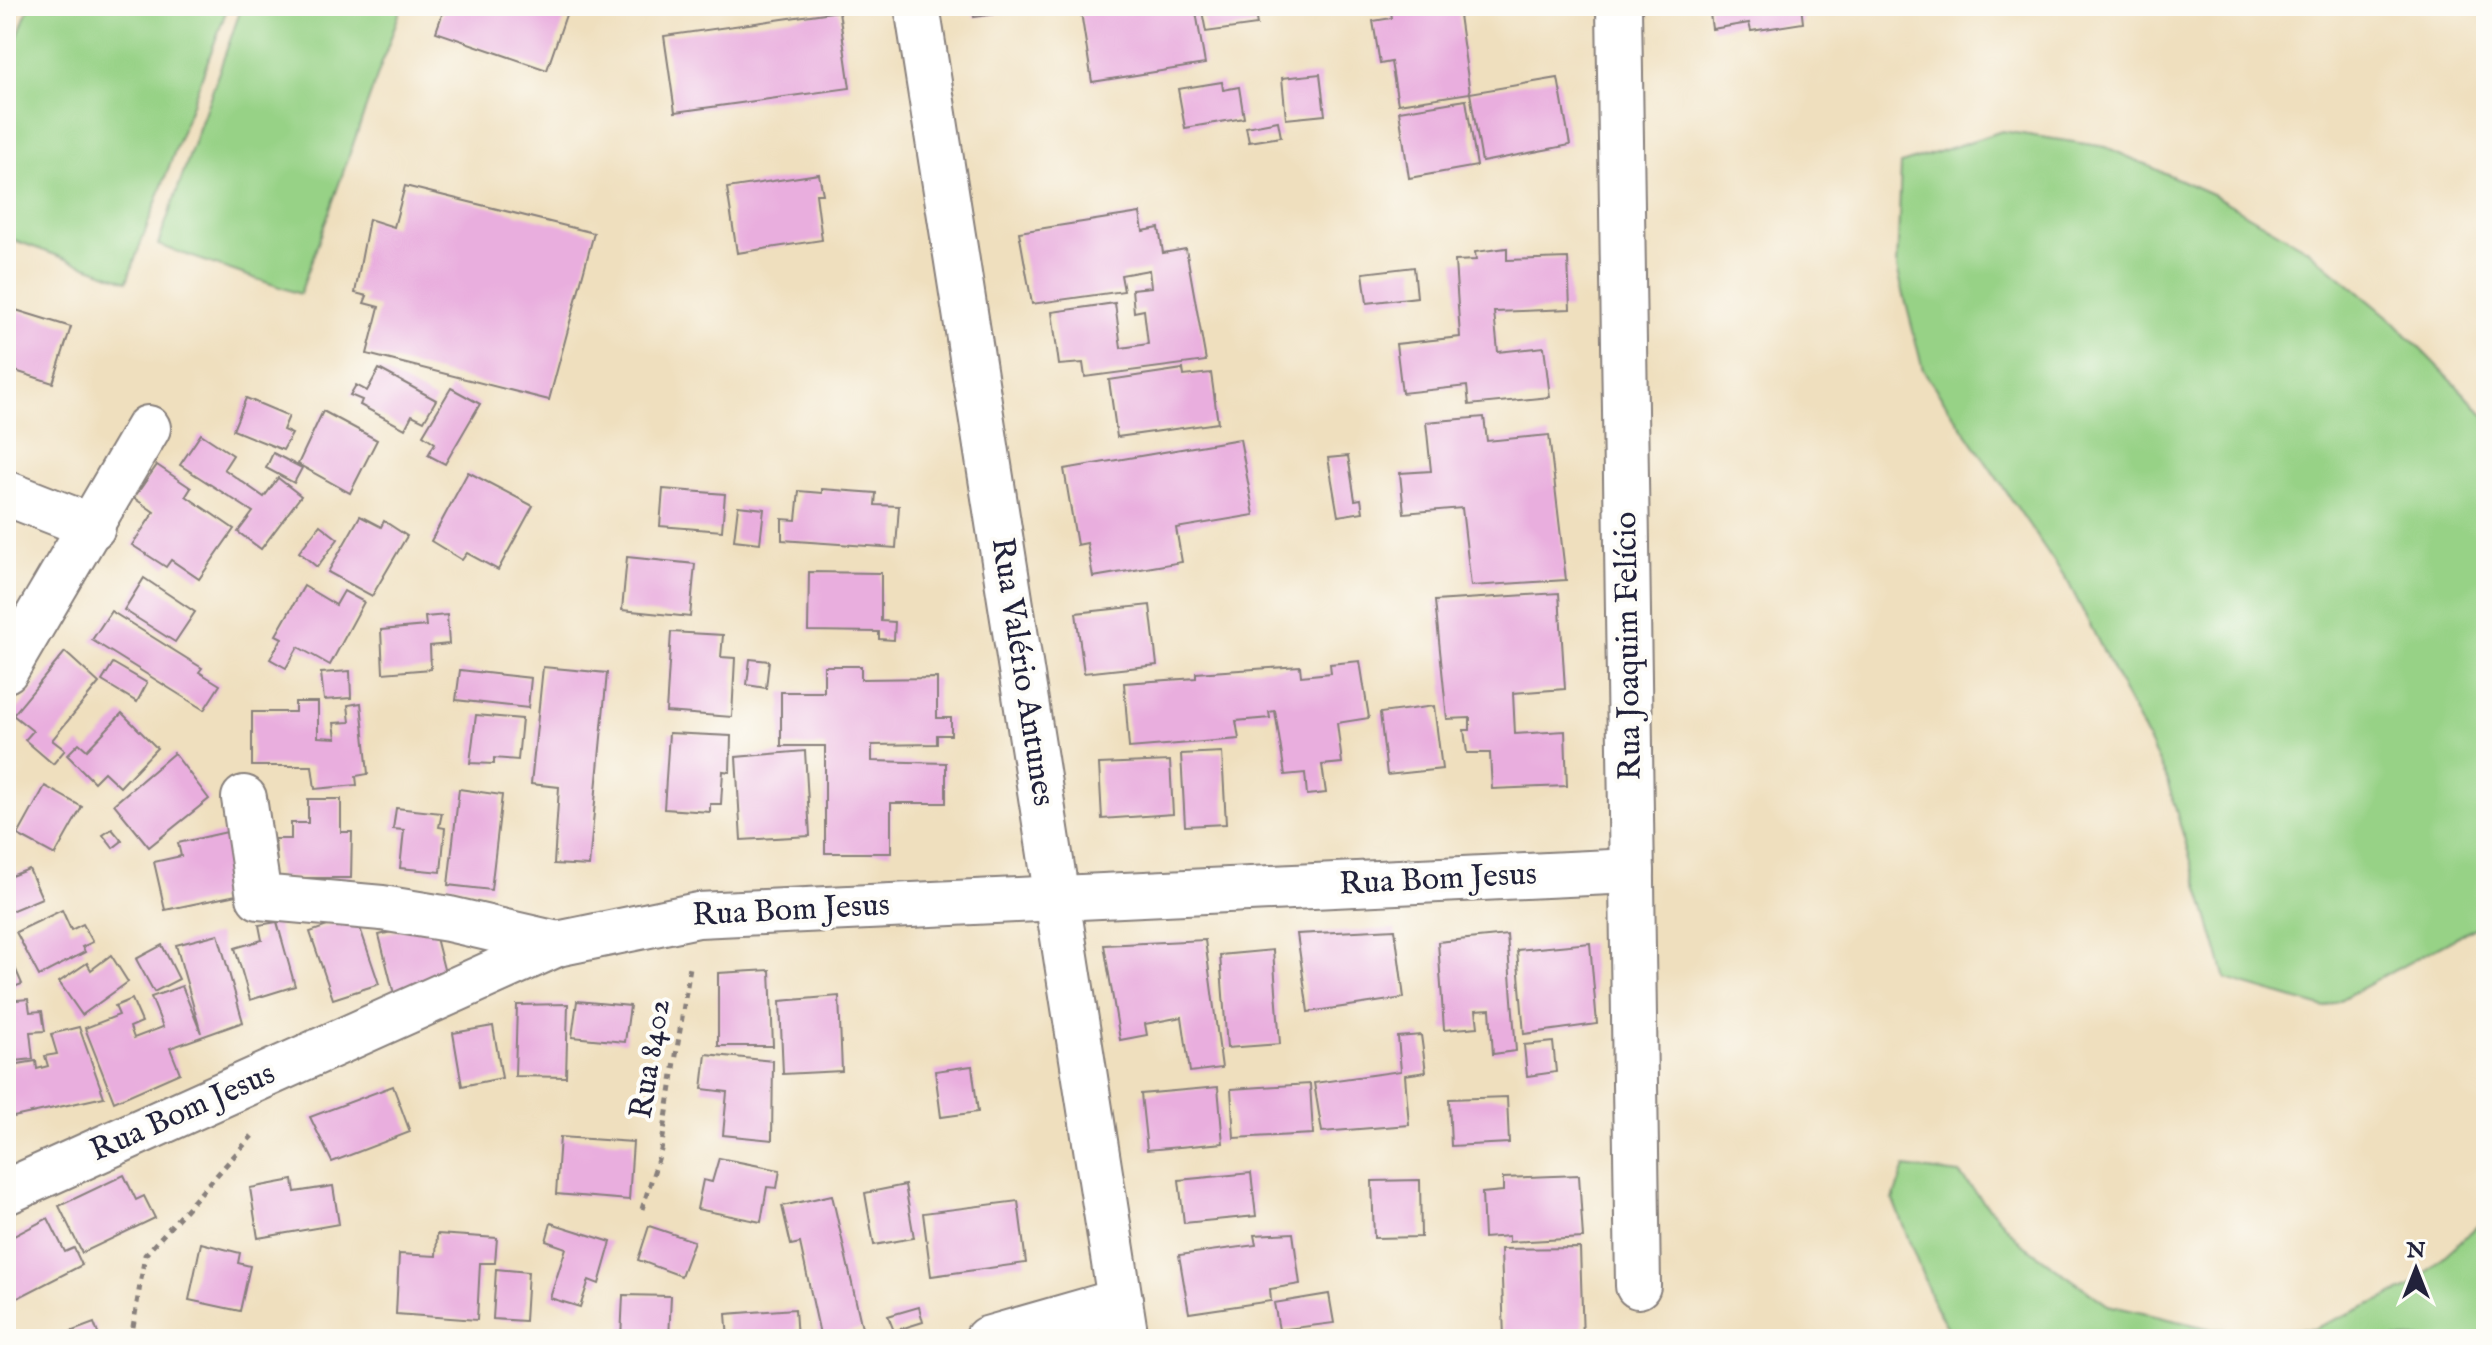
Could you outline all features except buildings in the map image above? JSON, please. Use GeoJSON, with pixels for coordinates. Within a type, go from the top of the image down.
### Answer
{"type":"FeatureCollection","features":[{"type":"Feature","properties":{"kind":"street","name":"Rua Valério Antunes"},"geometry":{"type":"LineString","coordinates":[[917,6],[1123,1320]]}},
{"type":"Feature","properties":{"kind":"street","name":"Rua Joaquim Felício"},"geometry":{"type":"LineString","coordinates":[[1619,6],[1638,1286]]}},
{"type":"Feature","properties":{"kind":"street"},"geometry":{"type":"LineString","coordinates":[[6,670],[93,527],[148,428]]}},
{"type":"Feature","properties":{"kind":"street"},"geometry":{"type":"LineString","coordinates":[[6,493],[93,527]]}},
{"type":"Feature","properties":{"kind":"street"},"geometry":{"type":"LineString","coordinates":[[244,798],[259,897],[395,910],[557,944]]}},
{"type":"Feature","properties":{"kind":"street","name":"Rua Bom Jesus"},"geometry":{"type":"LineString","coordinates":[[6,1192],[557,944],[698,915],[1632,871]]}},
{"type":"Feature","properties":{"kind":"street"},"geometry":{"type":"LineString","coordinates":[[987,1339],[1123,1320]]}},
{"type":"Feature","properties":{"kind":"path","name":"Rua 8402"},"geometry":{"type":"LineString","coordinates":[[642,1209],[661,1150],[698,915]]}},
{"type":"Feature","properties":{"kind":"path"},"geometry":{"type":"LineString","coordinates":[[131,1339],[145,1255],[259,1128]]}},
{"type":"Feature","properties":{"kind":"green space"},"geometry":{"type":"Polygon","coordinates":[[[29,6],[228,6],[127,281],[6,237],[6,68],[29,6]]]}},
{"type":"Feature","properties":{"kind":"green space"},"geometry":{"type":"Polygon","coordinates":[[[242,6],[402,6],[300,294],[158,245],[242,6]]]}},
{"type":"Feature","properties":{"kind":"green space"},"geometry":{"type":"Polygon","coordinates":[[[2002,131],[2106,147],[2212,194],[2307,249],[2391,319],[2486,416],[2486,921],[2325,1008],[2226,979],[2166,777],[2116,676],[2068,582],[1923,370],[1897,268],[1901,164],[2002,131]]]}},
{"type":"Feature","properties":{"kind":"green space"},"geometry":{"type":"Polygon","coordinates":[[[1905,1167],[1959,1174],[2021,1243],[2108,1305],[2212,1329],[2313,1329],[2409,1288],[2486,1218],[2486,1339],[1955,1339],[1935,1307],[1893,1200],[1905,1167]]]}}]}
